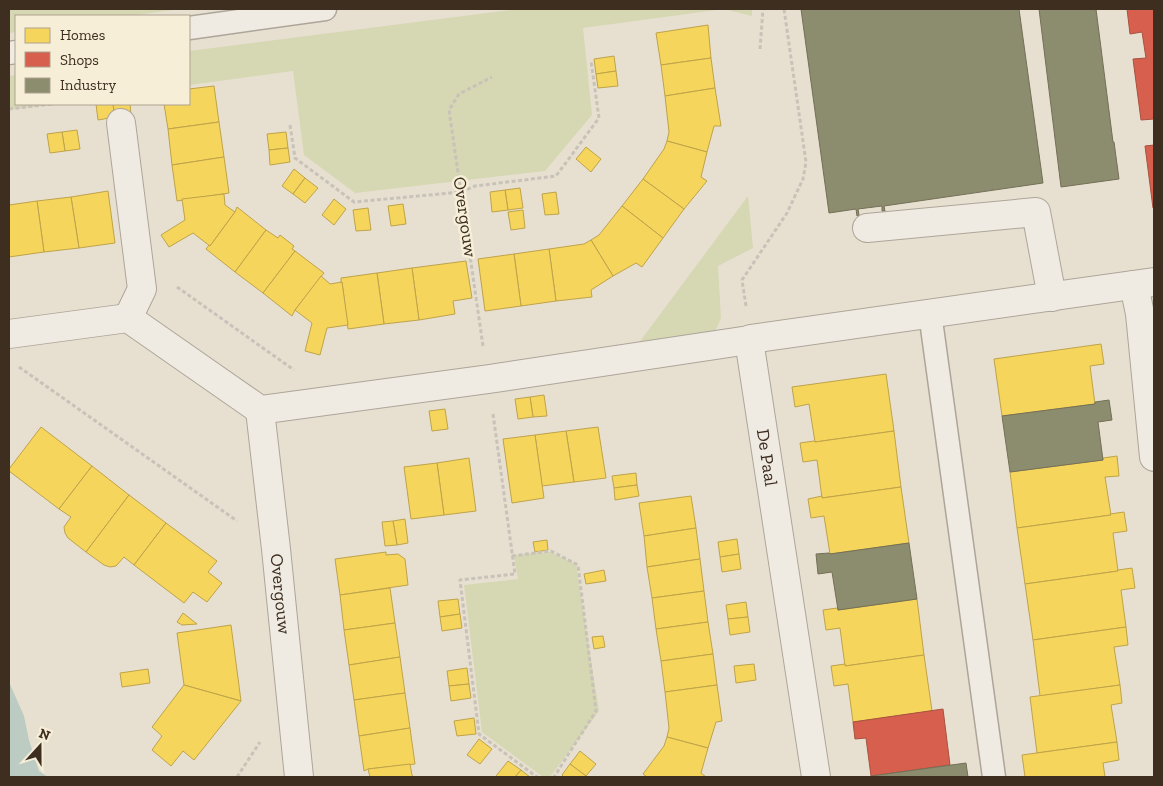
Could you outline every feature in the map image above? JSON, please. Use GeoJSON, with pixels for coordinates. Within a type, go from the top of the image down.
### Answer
{"type":"FeatureCollection","features":[{"type":"Feature","properties":{"kind":"street"},"geometry":{"type":"LineString","coordinates":[[121,123],[142,289],[128,318]]}},
{"type":"Feature","properties":{"kind":"street"},"geometry":{"type":"LineString","coordinates":[[867,228],[1036,212],[1052,297]]}},
{"type":"Feature","properties":{"kind":"street"},"geometry":{"type":"LineString","coordinates":[[9,334],[128,318],[260,410],[489,379],[1144,283],[1140,314],[1154,457]]}},
{"type":"Feature","properties":{"kind":"street","name":"De Paal"},"geometry":{"type":"LineString","coordinates":[[749,340],[810,770]]}},
{"type":"Feature","properties":{"kind":"street","name":"Overgouw"},"geometry":{"type":"LineString","coordinates":[[260,410],[299,777]]}},
{"type":"Feature","properties":{"kind":"lane"},"geometry":{"type":"LineString","coordinates":[[190,28],[326,9]]}},
{"type":"Feature","properties":{"kind":"lane"},"geometry":{"type":"LineString","coordinates":[[930,313],[994,777]]}},
{"type":"Feature","properties":{"kind":"path"},"geometry":{"type":"LineString","coordinates":[[760,49],[763,9]]}},
{"type":"Feature","properties":{"kind":"path"},"geometry":{"type":"LineString","coordinates":[[749,340],[742,280],[788,213],[803,179],[806,162],[784,9]]}},
{"type":"Feature","properties":{"kind":"path"},"geometry":{"type":"LineString","coordinates":[[290,124],[295,158],[354,202],[461,192],[475,186],[556,176],[599,118],[591,61]]}},
{"type":"Feature","properties":{"kind":"path","name":"Overgouw"},"geometry":{"type":"LineString","coordinates":[[492,77],[460,94],[449,110],[489,379],[515,574],[460,580],[479,734],[537,777]]}},
{"type":"Feature","properties":{"kind":"path"},"geometry":{"type":"LineString","coordinates":[[9,109],[44,105]]}},
{"type":"Feature","properties":{"kind":"path"},"geometry":{"type":"LineString","coordinates":[[138,259],[337,400]]}},
{"type":"Feature","properties":{"kind":"path"},"geometry":{"type":"LineString","coordinates":[[17,366],[276,548]]}},
{"type":"Feature","properties":{"kind":"path"},"geometry":{"type":"LineString","coordinates":[[512,556],[552,552],[578,565],[596,711],[554,777]]}},
{"type":"Feature","properties":{"kind":"green space"},"geometry":{"type":"Polygon","coordinates":[[[9,9],[181,9],[136,15],[15,15],[15,32],[9,33],[9,9]]]}},
{"type":"Feature","properties":{"kind":"green space"},"geometry":{"type":"Polygon","coordinates":[[[518,9],[724,9],[583,28],[592,115],[545,171],[355,193],[304,155],[293,71],[190,85],[190,51],[518,9]]]}},
{"type":"Feature","properties":{"kind":"green space"},"geometry":{"type":"Polygon","coordinates":[[[724,9],[752,9],[752,16],[724,9]]]}},
{"type":"Feature","properties":{"kind":"green space"},"geometry":{"type":"Polygon","coordinates":[[[15,75],[15,105],[48,105],[9,110],[9,76],[15,75]]]}},
{"type":"Feature","properties":{"kind":"green space"},"geometry":{"type":"Polygon","coordinates":[[[748,196],[753,248],[718,266],[721,318],[715,332],[638,344],[748,196]]]}},
{"type":"Feature","properties":{"kind":"green space"},"geometry":{"type":"Polygon","coordinates":[[[550,552],[576,564],[599,711],[550,777],[543,777],[482,732],[464,585],[518,579],[514,555],[550,552]]]}},
{"type":"Feature","properties":{"kind":"shaded area"},"geometry":{"type":"Polygon","coordinates":[[[9,682],[24,716],[39,771],[48,777],[9,777],[9,682]]]}},
{"type":"Feature","properties":{"kind":"building: Homes"},"geometry":{"type":"Polygon","coordinates":[[[708,25],[711,58],[661,65],[656,33],[708,25]]]}},
{"type":"Feature","properties":{"kind":"building: Homes"},"geometry":{"type":"Polygon","coordinates":[[[614,56],[616,71],[596,74],[594,59],[614,56]]]}},
{"type":"Feature","properties":{"kind":"building: Homes"},"geometry":{"type":"Polygon","coordinates":[[[711,58],[715,88],[665,96],[661,65],[711,58]]]}},
{"type":"Feature","properties":{"kind":"building: Homes"},"geometry":{"type":"Polygon","coordinates":[[[616,71],[618,86],[598,88],[596,74],[616,71]]]}},
{"type":"Feature","properties":{"kind":"building: Homes"},"geometry":{"type":"Polygon","coordinates":[[[214,86],[219,122],[168,129],[164,105],[190,105],[190,89],[214,86]]]}},
{"type":"Feature","properties":{"kind":"building: Homes"},"geometry":{"type":"Polygon","coordinates":[[[715,88],[721,126],[714,126],[707,152],[667,141],[669,132],[665,96],[715,88]]]}},
{"type":"Feature","properties":{"kind":"building: Homes"},"geometry":{"type":"Polygon","coordinates":[[[96,105],[113,105],[115,117],[98,120],[96,105]]]}},
{"type":"Feature","properties":{"kind":"building: Homes"},"geometry":{"type":"Polygon","coordinates":[[[113,105],[130,105],[131,115],[115,117],[113,105]]]}},
{"type":"Feature","properties":{"kind":"building: Homes"},"geometry":{"type":"Polygon","coordinates":[[[219,122],[224,157],[172,165],[168,129],[219,122]]]}},
{"type":"Feature","properties":{"kind":"building: Homes"},"geometry":{"type":"Polygon","coordinates":[[[77,130],[80,149],[65,151],[62,132],[77,130]]]}},
{"type":"Feature","properties":{"kind":"building: Homes"},"geometry":{"type":"Polygon","coordinates":[[[62,132],[65,151],[50,153],[47,134],[62,132]]]}},
{"type":"Feature","properties":{"kind":"building: Homes"},"geometry":{"type":"Polygon","coordinates":[[[286,132],[288,148],[269,150],[267,134],[286,132]]]}},
{"type":"Feature","properties":{"kind":"building: Homes"},"geometry":{"type":"Polygon","coordinates":[[[667,141],[707,152],[701,177],[707,181],[684,209],[643,179],[664,149],[667,141]]]}},
{"type":"Feature","properties":{"kind":"building: Homes"},"geometry":{"type":"Polygon","coordinates":[[[586,147],[601,159],[591,172],[576,159],[586,147]]]}},
{"type":"Feature","properties":{"kind":"building: Homes"},"geometry":{"type":"Polygon","coordinates":[[[288,148],[290,162],[270,165],[269,150],[288,148]]]}},
{"type":"Feature","properties":{"kind":"building: Homes"},"geometry":{"type":"Polygon","coordinates":[[[224,157],[229,193],[177,201],[172,165],[224,157]]]}},
{"type":"Feature","properties":{"kind":"building: Homes"},"geometry":{"type":"Polygon","coordinates":[[[294,169],[305,178],[293,194],[282,186],[294,169]]]}},
{"type":"Feature","properties":{"kind":"building: Homes"},"geometry":{"type":"Polygon","coordinates":[[[305,178],[318,188],[305,203],[293,194],[305,178]]]}},
{"type":"Feature","properties":{"kind":"building: Homes"},"geometry":{"type":"Polygon","coordinates":[[[643,179],[684,209],[663,238],[622,206],[643,179]]]}},
{"type":"Feature","properties":{"kind":"building: Homes"},"geometry":{"type":"Polygon","coordinates":[[[520,188],[523,208],[508,210],[505,190],[520,188]]]}},
{"type":"Feature","properties":{"kind":"building: Homes"},"geometry":{"type":"Polygon","coordinates":[[[505,190],[508,210],[492,212],[490,192],[505,190]]]}},
{"type":"Feature","properties":{"kind":"building: Homes"},"geometry":{"type":"Polygon","coordinates":[[[108,191],[115,243],[79,248],[71,197],[108,191]]]}},
{"type":"Feature","properties":{"kind":"building: Homes"},"geometry":{"type":"Polygon","coordinates":[[[556,192],[559,214],[545,215],[542,194],[556,192]]]}},
{"type":"Feature","properties":{"kind":"building: Homes"},"geometry":{"type":"Polygon","coordinates":[[[224,194],[225,205],[235,212],[210,246],[193,233],[169,247],[161,235],[185,220],[182,199],[224,194]]]}},
{"type":"Feature","properties":{"kind":"building: Homes"},"geometry":{"type":"Polygon","coordinates":[[[71,197],[79,248],[44,252],[37,201],[71,197]]]}},
{"type":"Feature","properties":{"kind":"building: Homes"},"geometry":{"type":"Polygon","coordinates":[[[334,199],[346,209],[334,225],[322,215],[334,199]]]}},
{"type":"Feature","properties":{"kind":"building: Homes"},"geometry":{"type":"Polygon","coordinates":[[[37,201],[44,252],[9,257],[9,205],[37,201]]]}},
{"type":"Feature","properties":{"kind":"building: Homes"},"geometry":{"type":"Polygon","coordinates":[[[403,204],[406,224],[391,226],[388,206],[403,204]]]}},
{"type":"Feature","properties":{"kind":"building: Homes"},"geometry":{"type":"Polygon","coordinates":[[[622,206],[663,238],[642,267],[636,263],[613,276],[591,240],[599,235],[622,206]]]}},
{"type":"Feature","properties":{"kind":"building: Homes"},"geometry":{"type":"Polygon","coordinates":[[[237,207],[266,230],[235,272],[206,249],[237,207]]]}},
{"type":"Feature","properties":{"kind":"building: Homes"},"geometry":{"type":"Polygon","coordinates":[[[368,208],[371,230],[356,231],[353,210],[368,208]]]}},
{"type":"Feature","properties":{"kind":"building: Homes"},"geometry":{"type":"Polygon","coordinates":[[[523,210],[525,228],[511,230],[508,212],[523,210]]]}},
{"type":"Feature","properties":{"kind":"building: Homes"},"geometry":{"type":"Polygon","coordinates":[[[266,230],[278,238],[280,235],[294,246],[292,249],[295,251],[263,293],[235,272],[266,230]]]}},
{"type":"Feature","properties":{"kind":"building: Homes"},"geometry":{"type":"Polygon","coordinates":[[[591,240],[613,276],[591,290],[592,297],[556,301],[549,249],[584,244],[591,240]]]}},
{"type":"Feature","properties":{"kind":"building: Homes"},"geometry":{"type":"Polygon","coordinates":[[[549,249],[556,301],[521,306],[514,254],[549,249]]]}},
{"type":"Feature","properties":{"kind":"building: Homes"},"geometry":{"type":"Polygon","coordinates":[[[295,251],[324,273],[292,316],[263,293],[295,251]]]}},
{"type":"Feature","properties":{"kind":"building: Homes"},"geometry":{"type":"Polygon","coordinates":[[[514,254],[521,306],[485,311],[478,259],[514,254]]]}},
{"type":"Feature","properties":{"kind":"building: Homes"},"geometry":{"type":"Polygon","coordinates":[[[466,261],[472,298],[453,301],[455,314],[419,320],[412,268],[466,261]]]}},
{"type":"Feature","properties":{"kind":"building: Homes"},"geometry":{"type":"Polygon","coordinates":[[[412,268],[419,320],[384,324],[377,273],[412,268]]]}},
{"type":"Feature","properties":{"kind":"building: Homes"},"geometry":{"type":"Polygon","coordinates":[[[377,273],[384,324],[348,329],[341,278],[377,273]]]}},
{"type":"Feature","properties":{"kind":"building: Homes"},"geometry":{"type":"Polygon","coordinates":[[[321,276],[330,284],[342,282],[348,325],[327,328],[320,355],[305,351],[312,323],[295,310],[321,276]]]}},
{"type":"Feature","properties":{"kind":"building: Homes"},"geometry":{"type":"Polygon","coordinates":[[[1101,344],[1104,364],[1090,366],[1095,404],[1002,416],[994,359],[1101,344]]]}},
{"type":"Feature","properties":{"kind":"building: Homes"},"geometry":{"type":"Polygon","coordinates":[[[886,374],[894,431],[815,442],[809,404],[795,407],[792,387],[886,374]]]}},
{"type":"Feature","properties":{"kind":"building: Homes"},"geometry":{"type":"Polygon","coordinates":[[[544,395],[547,416],[533,417],[530,397],[544,395]]]}},
{"type":"Feature","properties":{"kind":"building: Homes"},"geometry":{"type":"Polygon","coordinates":[[[530,397],[533,417],[518,419],[515,399],[530,397]]]}},
{"type":"Feature","properties":{"kind":"building: Homes"},"geometry":{"type":"Polygon","coordinates":[[[445,409],[448,429],[432,431],[429,411],[445,409]]]}},
{"type":"Feature","properties":{"kind":"building: Homes"},"geometry":{"type":"Polygon","coordinates":[[[41,427],[92,466],[59,509],[9,471],[41,427]]]}},
{"type":"Feature","properties":{"kind":"building: Homes"},"geometry":{"type":"Polygon","coordinates":[[[598,427],[606,478],[574,482],[566,431],[598,427]]]}},
{"type":"Feature","properties":{"kind":"building: Homes"},"geometry":{"type":"Polygon","coordinates":[[[566,431],[574,482],[542,486],[535,435],[566,431]]]}},
{"type":"Feature","properties":{"kind":"building: Homes"},"geometry":{"type":"Polygon","coordinates":[[[894,431],[901,487],[822,498],[817,460],[803,462],[800,443],[894,431]]]}},
{"type":"Feature","properties":{"kind":"building: Homes"},"geometry":{"type":"Polygon","coordinates":[[[535,435],[544,498],[512,503],[503,439],[535,435]]]}},
{"type":"Feature","properties":{"kind":"building: Homes"},"geometry":{"type":"Polygon","coordinates":[[[1117,456],[1119,476],[1105,477],[1111,515],[1017,528],[1010,472],[1103,460],[1103,458],[1117,456]]]}},
{"type":"Feature","properties":{"kind":"building: Homes"},"geometry":{"type":"Polygon","coordinates":[[[469,458],[476,511],[444,515],[437,463],[469,458]]]}},
{"type":"Feature","properties":{"kind":"building: Homes"},"geometry":{"type":"Polygon","coordinates":[[[437,463],[444,515],[411,519],[404,467],[437,463]]]}},
{"type":"Feature","properties":{"kind":"building: Homes"},"geometry":{"type":"Polygon","coordinates":[[[92,466],[129,495],[86,552],[68,538],[64,527],[71,517],[59,509],[92,466]]]}},
{"type":"Feature","properties":{"kind":"building: Homes"},"geometry":{"type":"Polygon","coordinates":[[[636,473],[637,485],[614,488],[612,476],[636,473]]]}},
{"type":"Feature","properties":{"kind":"building: Homes"},"geometry":{"type":"Polygon","coordinates":[[[637,485],[639,496],[615,500],[614,488],[637,485]]]}},
{"type":"Feature","properties":{"kind":"building: Homes"},"geometry":{"type":"Polygon","coordinates":[[[901,487],[909,543],[830,554],[824,516],[811,518],[808,499],[901,487]]]}},
{"type":"Feature","properties":{"kind":"building: Homes"},"geometry":{"type":"Polygon","coordinates":[[[129,495],[166,523],[134,565],[124,557],[116,566],[110,567],[86,552],[129,495]]]}},
{"type":"Feature","properties":{"kind":"building: Homes"},"geometry":{"type":"Polygon","coordinates":[[[691,496],[696,528],[644,536],[639,503],[691,496]]]}},
{"type":"Feature","properties":{"kind":"building: Homes"},"geometry":{"type":"Polygon","coordinates":[[[1124,512],[1127,531],[1113,533],[1118,571],[1025,584],[1017,528],[1124,512]]]}},
{"type":"Feature","properties":{"kind":"building: Homes"},"geometry":{"type":"Polygon","coordinates":[[[405,519],[408,543],[397,545],[393,521],[405,519]]]}},
{"type":"Feature","properties":{"kind":"building: Homes"},"geometry":{"type":"Polygon","coordinates":[[[393,521],[397,545],[385,546],[382,522],[393,521]]]}},
{"type":"Feature","properties":{"kind":"building: Homes"},"geometry":{"type":"Polygon","coordinates":[[[166,523],[217,561],[208,572],[222,583],[207,602],[193,592],[184,603],[134,565],[166,523]]]}},
{"type":"Feature","properties":{"kind":"building: Homes"},"geometry":{"type":"Polygon","coordinates":[[[696,528],[700,559],[647,567],[644,536],[696,528]]]}},
{"type":"Feature","properties":{"kind":"building: Homes"},"geometry":{"type":"Polygon","coordinates":[[[737,539],[739,554],[720,557],[718,542],[737,539]]]}},
{"type":"Feature","properties":{"kind":"building: Homes"},"geometry":{"type":"Polygon","coordinates":[[[547,540],[548,550],[535,552],[533,542],[547,540]]]}},
{"type":"Feature","properties":{"kind":"building: Homes"},"geometry":{"type":"Polygon","coordinates":[[[386,552],[386,555],[398,554],[405,559],[408,585],[340,595],[335,559],[386,552]]]}},
{"type":"Feature","properties":{"kind":"building: Homes"},"geometry":{"type":"Polygon","coordinates":[[[739,554],[741,569],[722,572],[720,557],[739,554]]]}},
{"type":"Feature","properties":{"kind":"building: Homes"},"geometry":{"type":"Polygon","coordinates":[[[700,559],[704,591],[652,598],[647,567],[700,559]]]}},
{"type":"Feature","properties":{"kind":"building: Homes"},"geometry":{"type":"Polygon","coordinates":[[[1132,568],[1135,588],[1121,590],[1126,627],[1033,640],[1025,584],[1132,568]]]}},
{"type":"Feature","properties":{"kind":"building: Homes"},"geometry":{"type":"Polygon","coordinates":[[[604,570],[606,581],[586,584],[584,574],[604,570]]]}},
{"type":"Feature","properties":{"kind":"building: Homes"},"geometry":{"type":"Polygon","coordinates":[[[390,588],[395,623],[344,630],[340,595],[390,588]]]}},
{"type":"Feature","properties":{"kind":"building: Homes"},"geometry":{"type":"Polygon","coordinates":[[[704,591],[708,622],[656,629],[652,598],[704,591]]]}},
{"type":"Feature","properties":{"kind":"building: Homes"},"geometry":{"type":"Polygon","coordinates":[[[458,599],[460,614],[440,617],[438,601],[458,599]]]}},
{"type":"Feature","properties":{"kind":"building: Homes"},"geometry":{"type":"Polygon","coordinates":[[[917,599],[924,655],[845,666],[840,628],[826,630],[823,610],[837,608],[838,610],[917,599]]]}},
{"type":"Feature","properties":{"kind":"building: Homes"},"geometry":{"type":"Polygon","coordinates":[[[746,602],[748,617],[728,619],[726,605],[746,602]]]}},
{"type":"Feature","properties":{"kind":"building: Homes"},"geometry":{"type":"Polygon","coordinates":[[[183,613],[197,624],[182,625],[177,622],[183,613]]]}},
{"type":"Feature","properties":{"kind":"building: Homes"},"geometry":{"type":"Polygon","coordinates":[[[460,614],[462,628],[442,631],[440,617],[460,614]]]}},
{"type":"Feature","properties":{"kind":"building: Homes"},"geometry":{"type":"Polygon","coordinates":[[[748,617],[750,632],[730,635],[728,619],[748,617]]]}},
{"type":"Feature","properties":{"kind":"building: Homes"},"geometry":{"type":"Polygon","coordinates":[[[708,622],[713,654],[661,661],[656,629],[708,622]]]}},
{"type":"Feature","properties":{"kind":"building: Homes"},"geometry":{"type":"Polygon","coordinates":[[[395,623],[400,657],[349,665],[344,630],[395,623]]]}},
{"type":"Feature","properties":{"kind":"building: Homes"},"geometry":{"type":"Polygon","coordinates":[[[231,625],[241,701],[184,685],[177,633],[231,625]]]}},
{"type":"Feature","properties":{"kind":"building: Homes"},"geometry":{"type":"Polygon","coordinates":[[[1126,627],[1128,645],[1114,647],[1120,685],[1040,696],[1033,640],[1126,627]]]}},
{"type":"Feature","properties":{"kind":"building: Homes"},"geometry":{"type":"Polygon","coordinates":[[[603,636],[605,647],[594,649],[592,637],[603,636]]]}},
{"type":"Feature","properties":{"kind":"building: Homes"},"geometry":{"type":"Polygon","coordinates":[[[713,654],[717,685],[665,692],[661,661],[713,654]]]}},
{"type":"Feature","properties":{"kind":"building: Homes"},"geometry":{"type":"Polygon","coordinates":[[[924,655],[932,711],[853,722],[848,684],[834,686],[831,666],[845,664],[845,666],[924,655]]]}},
{"type":"Feature","properties":{"kind":"building: Homes"},"geometry":{"type":"Polygon","coordinates":[[[400,657],[405,693],[354,700],[349,665],[400,657]]]}},
{"type":"Feature","properties":{"kind":"building: Homes"},"geometry":{"type":"Polygon","coordinates":[[[754,664],[756,680],[736,683],[734,666],[754,664]]]}},
{"type":"Feature","properties":{"kind":"building: Homes"},"geometry":{"type":"Polygon","coordinates":[[[467,668],[469,684],[449,686],[447,671],[467,668]]]}},
{"type":"Feature","properties":{"kind":"building: Homes"},"geometry":{"type":"Polygon","coordinates":[[[148,669],[150,683],[122,687],[120,673],[148,669]]]}},
{"type":"Feature","properties":{"kind":"building: Homes"},"geometry":{"type":"Polygon","coordinates":[[[469,684],[471,698],[451,701],[449,686],[469,684]]]}},
{"type":"Feature","properties":{"kind":"building: Homes"},"geometry":{"type":"Polygon","coordinates":[[[184,685],[241,701],[194,760],[183,751],[171,766],[152,750],[162,736],[152,727],[184,685]]]}},
{"type":"Feature","properties":{"kind":"building: Homes"},"geometry":{"type":"Polygon","coordinates":[[[717,685],[722,721],[716,722],[708,748],[667,737],[669,728],[665,692],[717,685]]]}},
{"type":"Feature","properties":{"kind":"building: Homes"},"geometry":{"type":"Polygon","coordinates":[[[1120,685],[1122,703],[1111,705],[1117,742],[1037,753],[1030,697],[1120,685]]]}},
{"type":"Feature","properties":{"kind":"building: Homes"},"geometry":{"type":"Polygon","coordinates":[[[405,693],[410,728],[359,736],[354,700],[405,693]]]}},
{"type":"Feature","properties":{"kind":"building: Homes"},"geometry":{"type":"Polygon","coordinates":[[[474,718],[476,734],[457,736],[454,721],[474,718]]]}},
{"type":"Feature","properties":{"kind":"building: Homes"},"geometry":{"type":"Polygon","coordinates":[[[410,728],[415,764],[364,771],[359,736],[410,728]]]}},
{"type":"Feature","properties":{"kind":"building: Homes"},"geometry":{"type":"Polygon","coordinates":[[[667,737],[708,748],[701,773],[706,777],[647,777],[643,774],[664,746],[667,737]]]}},
{"type":"Feature","properties":{"kind":"building: Homes"},"geometry":{"type":"Polygon","coordinates":[[[479,739],[492,749],[480,764],[467,755],[479,739]]]}},
{"type":"Feature","properties":{"kind":"building: Homes"},"geometry":{"type":"Polygon","coordinates":[[[1117,742],[1119,760],[1103,763],[1105,777],[1025,777],[1022,755],[1117,742]]]}},
{"type":"Feature","properties":{"kind":"building: Homes"},"geometry":{"type":"Polygon","coordinates":[[[580,751],[596,764],[586,776],[570,764],[580,751]]]}},
{"type":"Feature","properties":{"kind":"building: Homes"},"geometry":{"type":"Polygon","coordinates":[[[508,761],[521,770],[515,777],[497,777],[496,776],[508,761]]]}},
{"type":"Feature","properties":{"kind":"building: Homes"},"geometry":{"type":"Polygon","coordinates":[[[410,764],[414,777],[370,777],[368,769],[410,764]]]}},
{"type":"Feature","properties":{"kind":"building: Homes"},"geometry":{"type":"Polygon","coordinates":[[[570,764],[586,776],[564,777],[562,775],[570,764]]]}},
{"type":"Feature","properties":{"kind":"building: Homes"},"geometry":{"type":"Polygon","coordinates":[[[521,770],[530,777],[515,777],[521,770]]]}},
{"type":"Feature","properties":{"kind":"building: Shops"},"geometry":{"type":"Polygon","coordinates":[[[1127,9],[1154,9],[1154,119],[1141,120],[1133,59],[1146,58],[1142,32],[1130,34],[1127,9]]]}},
{"type":"Feature","properties":{"kind":"building: Shops"},"geometry":{"type":"Polygon","coordinates":[[[1154,145],[1154,208],[1153,208],[1145,146],[1154,145]]]}},
{"type":"Feature","properties":{"kind":"building: Shops"},"geometry":{"type":"Polygon","coordinates":[[[943,709],[950,765],[871,776],[866,738],[855,739],[853,722],[943,709]]]}},
{"type":"Feature","properties":{"kind":"building: Industry"},"geometry":{"type":"Polygon","coordinates":[[[801,9],[1019,9],[1043,183],[884,206],[885,211],[882,211],[882,206],[858,209],[859,215],[857,216],[856,209],[829,213],[801,9]]]}},
{"type":"Feature","properties":{"kind":"building: Industry"},"geometry":{"type":"Polygon","coordinates":[[[1039,9],[1096,9],[1119,179],[1061,187],[1039,9]]]}},
{"type":"Feature","properties":{"kind":"building: Industry"},"geometry":{"type":"Polygon","coordinates":[[[1109,400],[1112,420],[1098,422],[1103,460],[1010,472],[1002,416],[1095,404],[1095,402],[1109,400]]]}},
{"type":"Feature","properties":{"kind":"building: Industry"},"geometry":{"type":"Polygon","coordinates":[[[909,543],[917,599],[838,610],[832,572],[818,574],[816,554],[830,554],[909,543]]]}},
{"type":"Feature","properties":{"kind":"building: Industry"},"geometry":{"type":"Polygon","coordinates":[[[966,763],[968,777],[871,777],[871,776],[966,763]]]}}]}
